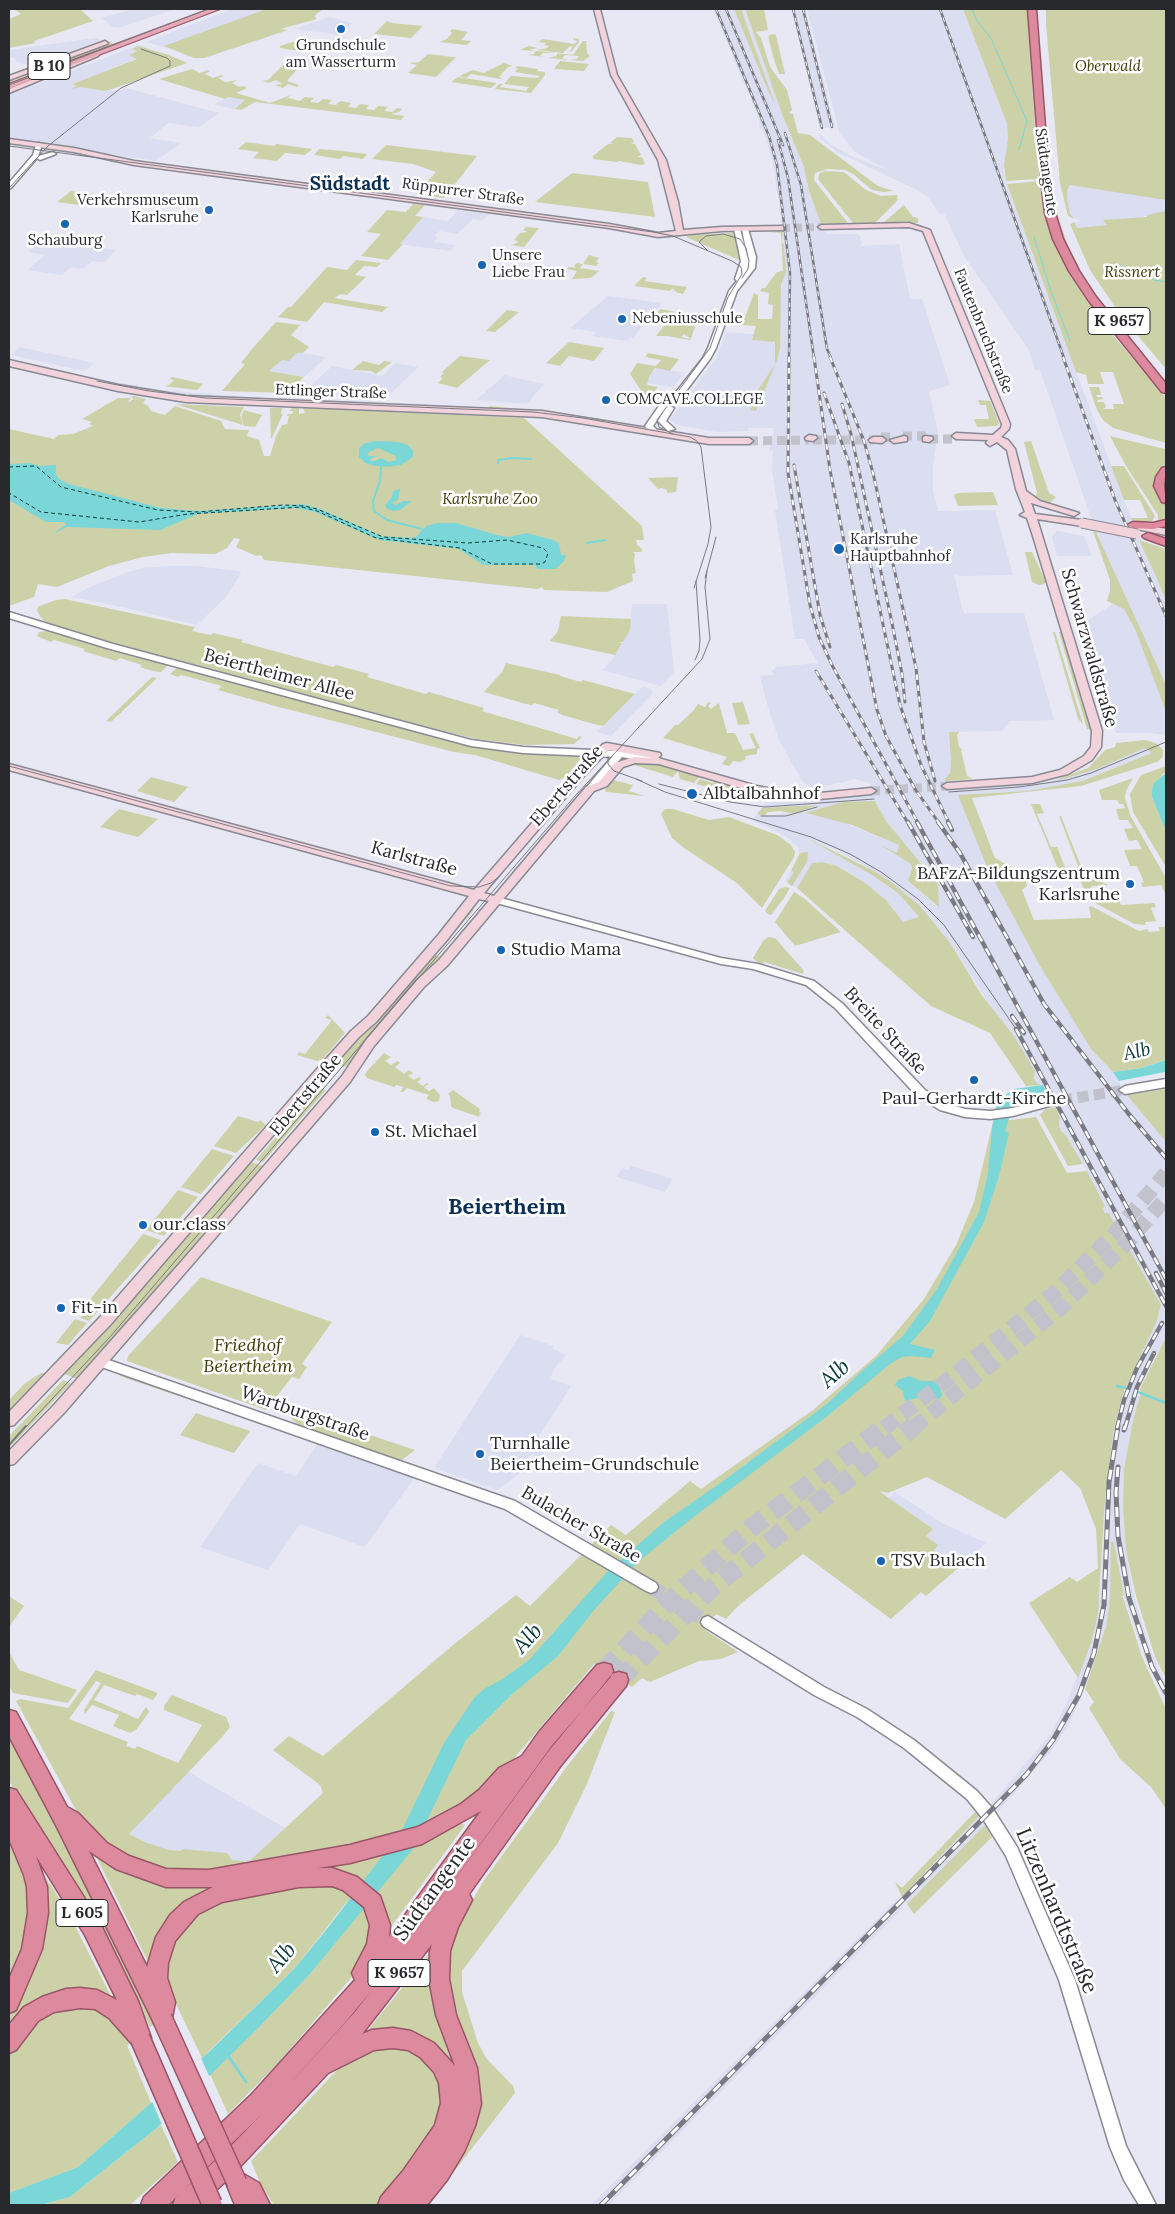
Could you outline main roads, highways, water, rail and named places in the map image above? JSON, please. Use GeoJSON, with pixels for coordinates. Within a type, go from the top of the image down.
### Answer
{"type":"FeatureCollection","features":[{"type":"Feature","properties":{"kind":"highway","name":"Südtangente"},"geometry":{"type":"LineString","coordinates":[[1032,9],[1045,179],[1050,213],[1058,239],[1074,271],[1092,299],[1166,390]]}},
{"type":"Feature","properties":{"kind":"highway","name":"Südtangente"},"geometry":{"type":"LineString","coordinates":[[1041,9],[1041,30],[1054,179],[1063,223],[1079,262],[1099,294],[1166,376]]}},
{"type":"Feature","properties":{"kind":"highway"},"geometry":{"type":"LineString","coordinates":[[1166,470],[1161,477],[1159,486],[1166,500]]}},
{"type":"Feature","properties":{"kind":"highway"},"geometry":{"type":"LineString","coordinates":[[1139,532],[1166,523]]}},
{"type":"Feature","properties":{"kind":"highway"},"geometry":{"type":"LineString","coordinates":[[1139,532],[1166,541]]}},
{"type":"Feature","properties":{"kind":"highway","name":"Südtangente"},"geometry":{"type":"LineString","coordinates":[[152,2205],[260,2102],[341,2012],[385,1958],[529,1761],[612,1675],[555,1758],[399,1973],[320,2067],[237,2156],[184,2205]]}},
{"type":"Feature","properties":{"kind":"highway","name":"L 605"},"geometry":{"type":"LineString","coordinates":[[9,1718],[60,1813],[162,2018],[246,2205]]}},
{"type":"Feature","properties":{"kind":"highway"},"geometry":{"type":"LineString","coordinates":[[162,2018],[165,2002],[157,1978],[162,1945],[172,1929],[191,1908],[209,1898],[262,1877],[391,1845],[422,1835],[454,1820],[486,1796],[506,1774],[529,1761]]}},
{"type":"Feature","properties":{"kind":"highway","name":"L 605"},"geometry":{"type":"LineString","coordinates":[[9,1796],[92,1928],[128,2001],[140,2038],[212,2205]]}},
{"type":"Feature","properties":{"kind":"highway"},"geometry":{"type":"LineString","coordinates":[[9,1810],[11,1821],[34,1875],[37,1887],[38,1913],[32,1949],[9,2004]]}},
{"type":"Feature","properties":{"kind":"highway"},"geometry":{"type":"LineString","coordinates":[[60,1813],[71,1819],[89,1839],[111,1857],[143,1872],[166,1878],[187,1880],[314,1877],[342,1880],[366,1895],[373,1902],[379,1917],[380,1932],[377,1946],[341,2012]]}},
{"type":"Feature","properties":{"kind":"highway"},"geometry":{"type":"LineString","coordinates":[[389,2205],[456,2145],[470,2104],[466,2068],[444,2006],[439,1972],[440,1951],[443,1941],[460,1905],[471,1875]]}},
{"type":"Feature","properties":{"kind":"highway"},"geometry":{"type":"LineString","coordinates":[[9,2043],[23,2022],[40,2009],[66,1999],[80,1998],[97,2000],[107,2005],[116,2011],[140,2038]]}},
{"type":"Feature","properties":{"kind":"highway"},"geometry":{"type":"LineString","coordinates":[[320,2067],[346,2055],[364,2043],[382,2038],[411,2041],[427,2050],[442,2065],[450,2083],[452,2103],[431,2166],[413,2205]]}},
{"type":"Feature","properties":{"kind":"highway"},"geometry":{"type":"LineString","coordinates":[[237,2184],[251,2191],[259,2205]]}},
{"type":"Feature","properties":{"kind":"main road","name":"B 10"},"geometry":{"type":"LineString","coordinates":[[11,79],[198,9]]}},
{"type":"Feature","properties":{"kind":"main road","name":"B 10"},"geometry":{"type":"LineString","coordinates":[[9,89],[216,9]]}},
{"type":"Feature","properties":{"kind":"main road"},"geometry":{"type":"LineString","coordinates":[[597,9],[614,75],[662,160],[683,231],[782,228]]}},
{"type":"Feature","properties":{"kind":"main road","name":"Rüppurrer Straße"},"geometry":{"type":"LineString","coordinates":[[9,141],[39,152]]}},
{"type":"Feature","properties":{"kind":"main road","name":"Rüppurrer Straße"},"geometry":{"type":"LineString","coordinates":[[9,148],[39,152],[55,151],[610,226],[665,236],[683,231]]}},
{"type":"Feature","properties":{"kind":"main road","name":"Fautenbruchstraße"},"geometry":{"type":"LineString","coordinates":[[822,227],[909,225],[926,230],[1006,424],[1005,427],[1011,433],[1014,440],[1014,446],[1011,449]]}},
{"type":"Feature","properties":{"kind":"main road","name":"Rüppurrer Straße"},"geometry":{"type":"LineString","coordinates":[[610,226],[683,231]]}},
{"type":"Feature","properties":{"kind":"main road","name":"Ettlinger Straße"},"geometry":{"type":"LineString","coordinates":[[9,362],[90,379],[137,392],[186,399],[472,408],[550,415],[652,429],[687,437],[717,441],[749,440],[671,429],[652,429]]}},
{"type":"Feature","properties":{"kind":"main road"},"geometry":{"type":"LineString","coordinates":[[993,441],[1005,427]]}},
{"type":"Feature","properties":{"kind":"main road"},"geometry":{"type":"LineString","coordinates":[[687,437],[696,445]]}},
{"type":"Feature","properties":{"kind":"main road"},"geometry":{"type":"LineString","coordinates":[[957,438],[1005,442],[1011,449],[1022,492],[1031,500],[1079,517],[1139,532],[1166,532]]}},
{"type":"Feature","properties":{"kind":"main road"},"geometry":{"type":"LineString","coordinates":[[993,441],[1005,454],[1026,515],[1059,518],[1079,517]]}},
{"type":"Feature","properties":{"kind":"main road","name":"Schwarzwaldstraße"},"geometry":{"type":"LineString","coordinates":[[1022,492],[1034,542],[1042,550]]}},
{"type":"Feature","properties":{"kind":"main road","name":"Schwarzwaldstraße"},"geometry":{"type":"LineString","coordinates":[[947,786],[1013,782],[1054,775],[1078,765],[1088,758],[1096,747],[1097,728],[1038,536],[1026,515]]}},
{"type":"Feature","properties":{"kind":"main road"},"geometry":{"type":"LineString","coordinates":[[1038,536],[1042,529],[1054,523],[1079,517]]}},
{"type":"Feature","properties":{"kind":"main road","name":"Ebertstraße"},"geometry":{"type":"LineString","coordinates":[[9,1421],[102,1325],[321,1072],[355,1034],[372,1019],[444,937],[476,894],[604,749],[622,751],[772,788],[831,794]]}},
{"type":"Feature","properties":{"kind":"main road","name":"Ebertstraße"},"geometry":{"type":"LineString","coordinates":[[9,1460],[100,1362],[341,1085],[370,1043],[420,984],[443,963],[498,900],[521,869],[590,789],[603,784],[623,763],[641,760],[660,761],[770,792],[803,796],[831,794]]}},
{"type":"Feature","properties":{"kind":"main road","name":"Karlstraße"},"geometry":{"type":"LineString","coordinates":[[9,767],[498,900]]}},
{"type":"Feature","properties":{"kind":"main road"},"geometry":{"type":"LineString","coordinates":[[831,794],[872,791]]}},
{"type":"Feature","properties":{"kind":"water"},"geometry":{"type":"Polygon","coordinates":[[[377,441],[398,442],[408,445],[413,451],[413,457],[401,465],[375,466],[365,463],[359,457],[359,448],[365,443],[377,441]],[[378,448],[367,453],[369,456],[377,456],[370,459],[371,461],[381,458],[389,462],[396,460],[396,456],[378,448]]]}},
{"type":"Feature","properties":{"kind":"water"},"geometry":{"type":"Polygon","coordinates":[[[31,463],[39,466],[56,465],[56,474],[59,479],[69,484],[161,508],[198,511],[302,504],[320,509],[381,536],[413,538],[426,526],[438,523],[456,523],[497,535],[509,537],[527,533],[553,540],[559,543],[561,555],[566,555],[564,561],[556,569],[537,569],[535,565],[483,565],[459,549],[379,540],[315,512],[296,508],[198,514],[160,530],[67,527],[55,532],[66,525],[64,522],[46,522],[9,500],[9,464],[31,463]]]}},
{"type":"Feature","properties":{"kind":"water"},"geometry":{"type":"Polygon","coordinates":[[[400,489],[398,499],[392,503],[396,505],[403,501],[412,501],[400,510],[387,509],[385,505],[392,497],[393,491],[400,489]]]}},
{"type":"Feature","properties":{"kind":"water"},"geometry":{"type":"Polygon","coordinates":[[[1166,773],[1166,832],[1152,797],[1152,790],[1154,783],[1166,773]]]}},
{"type":"Feature","properties":{"kind":"water"},"geometry":{"type":"Polygon","coordinates":[[[1166,1060],[1165,1072],[1119,1081],[1113,1072],[1142,1068],[1166,1060]]]}},
{"type":"Feature","properties":{"kind":"water"},"geometry":{"type":"Polygon","coordinates":[[[1043,1085],[1047,1092],[1019,1099],[1014,1105],[1005,1131],[1009,1133],[999,1176],[984,1222],[930,1321],[910,1344],[935,1350],[931,1358],[902,1357],[890,1364],[825,1418],[691,1519],[639,1561],[594,1610],[558,1656],[511,1695],[466,1740],[413,1849],[310,1974],[260,2026],[157,2128],[70,2197],[41,2205],[9,2205],[9,2193],[78,2167],[210,2051],[295,1968],[402,1830],[444,1743],[475,1697],[484,1689],[501,1680],[529,1660],[608,1571],[664,1522],[827,1404],[903,1336],[937,1289],[979,1212],[988,1173],[996,1107],[1001,1098],[1014,1089],[1043,1085]]]}},
{"type":"Feature","properties":{"kind":"water"},"geometry":{"type":"Polygon","coordinates":[[[909,1376],[922,1381],[934,1381],[940,1387],[942,1395],[940,1399],[922,1397],[905,1401],[903,1391],[895,1385],[898,1380],[909,1376]]]}},
{"type":"Feature","properties":{"kind":"waterway"},"geometry":{"type":"LineString","coordinates":[[972,9],[977,21],[991,38],[1027,121],[1019,150]]}},
{"type":"Feature","properties":{"kind":"waterway"},"geometry":{"type":"LineString","coordinates":[[1034,237],[1051,291],[1070,341]]}},
{"type":"Feature","properties":{"kind":"waterway"},"geometry":{"type":"LineString","coordinates":[[1114,264],[1135,270],[1154,280],[1166,282]]}},
{"type":"Feature","properties":{"kind":"waterway"},"geometry":{"type":"LineString","coordinates":[[498,463],[498,460],[512,458],[531,459]]}},
{"type":"Feature","properties":{"kind":"waterway"},"geometry":{"type":"LineString","coordinates":[[381,467],[380,481],[373,501],[374,511],[387,520],[422,529]]}},
{"type":"Feature","properties":{"kind":"waterway"},"geometry":{"type":"LineString","coordinates":[[587,543],[605,540]]}},
{"type":"Feature","properties":{"kind":"waterway"},"geometry":{"type":"LineString","coordinates":[[1117,1386],[1125,1388]]}},
{"type":"Feature","properties":{"kind":"waterway"},"geometry":{"type":"LineString","coordinates":[[1138,1392],[1166,1403]]}},
{"type":"Feature","properties":{"kind":"waterway"},"geometry":{"type":"LineString","coordinates":[[227,2054],[246,2082]]}},
{"type":"Feature","properties":{"kind":"tunnel"},"geometry":{"type":"LineString","coordinates":[[9,81],[13,80]]}},
{"type":"Feature","properties":{"kind":"tunnel"},"geometry":{"type":"LineString","coordinates":[[782,228],[822,227]]}},
{"type":"Feature","properties":{"kind":"tunnel"},"geometry":{"type":"LineString","coordinates":[[903,436],[926,436]]}},
{"type":"Feature","properties":{"kind":"tunnel"},"geometry":{"type":"LineString","coordinates":[[881,437],[893,437]]}},
{"type":"Feature","properties":{"kind":"tunnel"},"geometry":{"type":"LineString","coordinates":[[929,439],[957,439]]}},
{"type":"Feature","properties":{"kind":"tunnel"},"geometry":{"type":"LineString","coordinates":[[749,441],[809,440]]}},
{"type":"Feature","properties":{"kind":"tunnel"},"geometry":{"type":"LineString","coordinates":[[813,440],[873,440]]}},
{"type":"Feature","properties":{"kind":"tunnel"},"geometry":{"type":"LineString","coordinates":[[871,791],[947,786]]}},
{"type":"Feature","properties":{"kind":"tunnel"},"geometry":{"type":"LineString","coordinates":[[1045,1103],[1125,1090]]}},
{"type":"Feature","properties":{"kind":"tunnel"},"geometry":{"type":"LineString","coordinates":[[884,1428],[955,1374],[1054,1293],[1113,1235],[1166,1173]]}},
{"type":"Feature","properties":{"kind":"tunnel"},"geometry":{"type":"LineString","coordinates":[[913,1428],[1063,1306],[1126,1244],[1166,1198]]}},
{"type":"Feature","properties":{"kind":"tunnel"},"geometry":{"type":"LineString","coordinates":[[604,1671],[674,1597],[751,1528],[886,1426]]}},
{"type":"Feature","properties":{"kind":"tunnel"},"geometry":{"type":"LineString","coordinates":[[619,1680],[714,1586],[914,1426]]}},
{"type":"Feature","properties":{"kind":"tunnel"},"geometry":{"type":"LineString","coordinates":[[651,1587],[708,1622]]}},
{"type":"Feature","properties":{"kind":"tram line"},"geometry":{"type":"LineString","coordinates":[[9,85],[208,9]]}},
{"type":"Feature","properties":{"kind":"tram line"},"geometry":{"type":"LineString","coordinates":[[44,151],[121,88],[170,66],[170,61],[167,58],[141,49]]}},
{"type":"Feature","properties":{"kind":"tram line"},"geometry":{"type":"LineString","coordinates":[[9,146],[44,151]]}},
{"type":"Feature","properties":{"kind":"tram line"},"geometry":{"type":"LineString","coordinates":[[9,188],[44,151]]}},
{"type":"Feature","properties":{"kind":"tram line"},"geometry":{"type":"LineString","coordinates":[[44,151],[653,232],[673,236],[732,261],[741,267],[742,274],[728,297],[710,348],[657,420],[659,427],[673,434]]}},
{"type":"Feature","properties":{"kind":"tram line"},"geometry":{"type":"LineString","coordinates":[[707,250],[699,242],[706,236],[723,234],[740,239],[746,248],[749,261],[748,269],[742,278]]}},
{"type":"Feature","properties":{"kind":"tram line"},"geometry":{"type":"LineString","coordinates":[[97,381],[149,391],[206,398],[533,412],[583,418],[673,434]]}},
{"type":"Feature","properties":{"kind":"tram line"},"geometry":{"type":"LineString","coordinates":[[673,434],[690,437],[697,441],[701,447],[711,527],[708,544],[696,582]]}},
{"type":"Feature","properties":{"kind":"tram line"},"geometry":{"type":"LineString","coordinates":[[705,578],[716,537]]}},
{"type":"Feature","properties":{"kind":"tram line"},"geometry":{"type":"LineString","coordinates":[[608,760],[702,659],[710,639],[705,587],[707,571]]}},
{"type":"Feature","properties":{"kind":"tram line"},"geometry":{"type":"LineString","coordinates":[[694,588],[696,582]]}},
{"type":"Feature","properties":{"kind":"tram line"},"geometry":{"type":"LineString","coordinates":[[695,660],[699,651],[700,640],[696,582]]}},
{"type":"Feature","properties":{"kind":"tram line"},"geometry":{"type":"LineString","coordinates":[[949,792],[1019,787],[1067,780],[1091,773],[1166,742]]}},
{"type":"Feature","properties":{"kind":"tram line"},"geometry":{"type":"LineString","coordinates":[[608,756],[608,760]]}},
{"type":"Feature","properties":{"kind":"tram line"},"geometry":{"type":"LineString","coordinates":[[25,1428],[109,1338],[575,796],[608,760]]}},
{"type":"Feature","properties":{"kind":"tram line"},"geometry":{"type":"LineString","coordinates":[[608,760],[608,764],[614,771],[642,781]]}},
{"type":"Feature","properties":{"kind":"tram line"},"geometry":{"type":"LineString","coordinates":[[9,766],[451,886],[479,887],[491,883],[500,876]]}},
{"type":"Feature","properties":{"kind":"tram line"},"geometry":{"type":"LineString","coordinates":[[636,779],[665,792],[811,837],[850,854],[881,872],[918,899],[944,925],[1016,1029]]}},
{"type":"Feature","properties":{"kind":"tram line"},"geometry":{"type":"LineString","coordinates":[[659,784],[730,802],[765,807],[874,799]]}},
{"type":"Feature","properties":{"kind":"tram line"},"geometry":{"type":"LineString","coordinates":[[761,816],[786,816],[817,807]]}},
{"type":"Feature","properties":{"kind":"tram line"},"geometry":{"type":"LineString","coordinates":[[9,1445],[26,1426]]}},
{"type":"Feature","properties":{"kind":"railway"},"geometry":{"type":"LineString","coordinates":[[716,9],[769,136],[777,165],[790,273],[789,358]]}},
{"type":"Feature","properties":{"kind":"railway"},"geometry":{"type":"LineString","coordinates":[[726,9],[783,145]]}},
{"type":"Feature","properties":{"kind":"railway"},"geometry":{"type":"LineString","coordinates":[[793,9],[822,128]]}},
{"type":"Feature","properties":{"kind":"railway"},"geometry":{"type":"LineString","coordinates":[[803,9],[832,127]]}},
{"type":"Feature","properties":{"kind":"railway"},"geometry":{"type":"LineString","coordinates":[[940,9],[1064,358]]}},
{"type":"Feature","properties":{"kind":"railway"},"geometry":{"type":"LineString","coordinates":[[785,133],[801,185],[827,349],[831,358]]}},
{"type":"Feature","properties":{"kind":"railway"},"geometry":{"type":"LineString","coordinates":[[778,140],[788,178],[814,358]]}},
{"type":"Feature","properties":{"kind":"railway"},"geometry":{"type":"LineString","coordinates":[[789,357],[788,473],[810,605],[819,637],[833,667],[918,823]]}},
{"type":"Feature","properties":{"kind":"railway"},"geometry":{"type":"LineString","coordinates":[[814,357],[830,470],[877,710],[886,736],[915,789],[939,823]]}},
{"type":"Feature","properties":{"kind":"railway"},"geometry":{"type":"LineString","coordinates":[[830,357],[864,441],[873,473],[916,668],[924,742],[935,781]]}},
{"type":"Feature","properties":{"kind":"railway"},"geometry":{"type":"LineString","coordinates":[[1063,357],[1115,500],[1166,616]]}},
{"type":"Feature","properties":{"kind":"railway"},"geometry":{"type":"LineString","coordinates":[[824,393],[849,463],[900,705],[921,765],[949,823]]}},
{"type":"Feature","properties":{"kind":"railway"},"geometry":{"type":"LineString","coordinates":[[842,404],[851,434],[892,623],[902,674],[905,702]]}},
{"type":"Feature","properties":{"kind":"railway"},"geometry":{"type":"LineString","coordinates":[[794,465],[820,615],[830,647]]}},
{"type":"Feature","properties":{"kind":"railway"},"geometry":{"type":"LineString","coordinates":[[816,671],[908,823]]}},
{"type":"Feature","properties":{"kind":"railway"},"geometry":{"type":"LineString","coordinates":[[908,822],[973,937]]}},
{"type":"Feature","properties":{"kind":"railway"},"geometry":{"type":"LineString","coordinates":[[917,822],[1166,1279]]}},
{"type":"Feature","properties":{"kind":"railway"},"geometry":{"type":"LineString","coordinates":[[938,822],[960,853],[1044,1004],[1128,1113],[1166,1158]]}},
{"type":"Feature","properties":{"kind":"railway"},"geometry":{"type":"LineString","coordinates":[[948,822],[952,830]]}},
{"type":"Feature","properties":{"kind":"railway"},"geometry":{"type":"LineString","coordinates":[[1012,1016],[1024,1033]]}},
{"type":"Feature","properties":{"kind":"railway"},"geometry":{"type":"LineString","coordinates":[[1016,1029],[1166,1306]]}},
{"type":"Feature","properties":{"kind":"railway"},"geometry":{"type":"LineString","coordinates":[[1156,1273],[1166,1293]]}},
{"type":"Feature","properties":{"kind":"railway"},"geometry":{"type":"LineString","coordinates":[[1117,1428],[1124,1400],[1137,1368],[1162,1323]]}},
{"type":"Feature","properties":{"kind":"railway"},"geometry":{"type":"LineString","coordinates":[[1125,1428],[1137,1387],[1154,1353]]}},
{"type":"Feature","properties":{"kind":"railway"},"geometry":{"type":"LineString","coordinates":[[601,2205],[1026,1775],[1053,1740],[1079,1695],[1094,1653],[1104,1605],[1109,1482],[1118,1426]]}},
{"type":"Feature","properties":{"kind":"railway"},"geometry":{"type":"LineString","coordinates":[[1124,1430],[1125,1426]]}},
{"type":"Feature","properties":{"kind":"railway"},"geometry":{"type":"LineString","coordinates":[[1118,1467],[1116,1492],[1118,1536],[1129,1598],[1152,1667],[1166,1693]]}},
{"type":"Feature","properties":{"kind":"place","name":"Grundschule am Wasserturm"},"geometry":{"type":"Point","coordinates":[341,29]}},
{"type":"Feature","properties":{"kind":"place","name":"Verkehrsmuseum Karlsruhe"},"geometry":{"type":"Point","coordinates":[209,210]}},
{"type":"Feature","properties":{"kind":"place","name":"Schauburg"},"geometry":{"type":"Point","coordinates":[65,224]}},
{"type":"Feature","properties":{"kind":"place","name":"Unsere Liebe Frau"},"geometry":{"type":"Point","coordinates":[482,265]}},
{"type":"Feature","properties":{"kind":"place","name":"Nebeniusschule"},"geometry":{"type":"Point","coordinates":[622,319]}},
{"type":"Feature","properties":{"kind":"place","name":"COMCAVE.COLLEGE"},"geometry":{"type":"Point","coordinates":[606,400]}},
{"type":"Feature","properties":{"kind":"place","name":"Karlsruhe Hauptbahnhof"},"geometry":{"type":"Point","coordinates":[839,549]}},
{"type":"Feature","properties":{"kind":"place","name":"Albtalbahnhof"},"geometry":{"type":"Point","coordinates":[692,794]}},
{"type":"Feature","properties":{"kind":"place","name":"BAFzA-Bildungszentrum Karlsruhe"},"geometry":{"type":"Point","coordinates":[1130,884]}},
{"type":"Feature","properties":{"kind":"place","name":"Studio Mama"},"geometry":{"type":"Point","coordinates":[501,950]}},
{"type":"Feature","properties":{"kind":"place","name":"Paul-Gerhardt-Kirche"},"geometry":{"type":"Point","coordinates":[974,1080]}},
{"type":"Feature","properties":{"kind":"place","name":"St. Michael"},"geometry":{"type":"Point","coordinates":[375,1132]}},
{"type":"Feature","properties":{"kind":"place","name":"our.class"},"geometry":{"type":"Point","coordinates":[143,1225]}},
{"type":"Feature","properties":{"kind":"place","name":"Fit-in"},"geometry":{"type":"Point","coordinates":[61,1308]}},
{"type":"Feature","properties":{"kind":"place","name":"Turnhalle Beiertheim-Grundschule"},"geometry":{"type":"Point","coordinates":[480,1454]}},
{"type":"Feature","properties":{"kind":"place","name":"TSV Bulach"},"geometry":{"type":"Point","coordinates":[881,1561]}},
{"type":"Feature","properties":{"kind":"district","name":"Südstadt"},"geometry":{"type":"Point","coordinates":[350,185]}},
{"type":"Feature","properties":{"kind":"district","name":"Beiertheim"},"geometry":{"type":"Point","coordinates":[507,1208]}},
{"type":"Feature","properties":{"kind":"park label","name":"Oberwald"},"geometry":{"type":"Point","coordinates":[1108,67]}},
{"type":"Feature","properties":{"kind":"park label","name":"Rissnert"},"geometry":{"type":"Point","coordinates":[1132,273]}},
{"type":"Feature","properties":{"kind":"park label","name":"Karlsruhe Zoo"},"geometry":{"type":"Point","coordinates":[490,500]}},
{"type":"Feature","properties":{"kind":"park label","name":"Friedhof Beiertheim"},"geometry":{"type":"Point","coordinates":[248,1356]}},
{"type":"Feature","properties":{"kind":"water label","name":"Alb"},"geometry":{"type":"Point","coordinates":[1137,1052]}},
{"type":"Feature","properties":{"kind":"water label","name":"Alb"},"geometry":{"type":"Point","coordinates":[835,1374]}},
{"type":"Feature","properties":{"kind":"water label","name":"Alb"},"geometry":{"type":"Point","coordinates":[528,1639]}},
{"type":"Feature","properties":{"kind":"water label","name":"Alb"},"geometry":{"type":"Point","coordinates":[282,1958]}}]}
